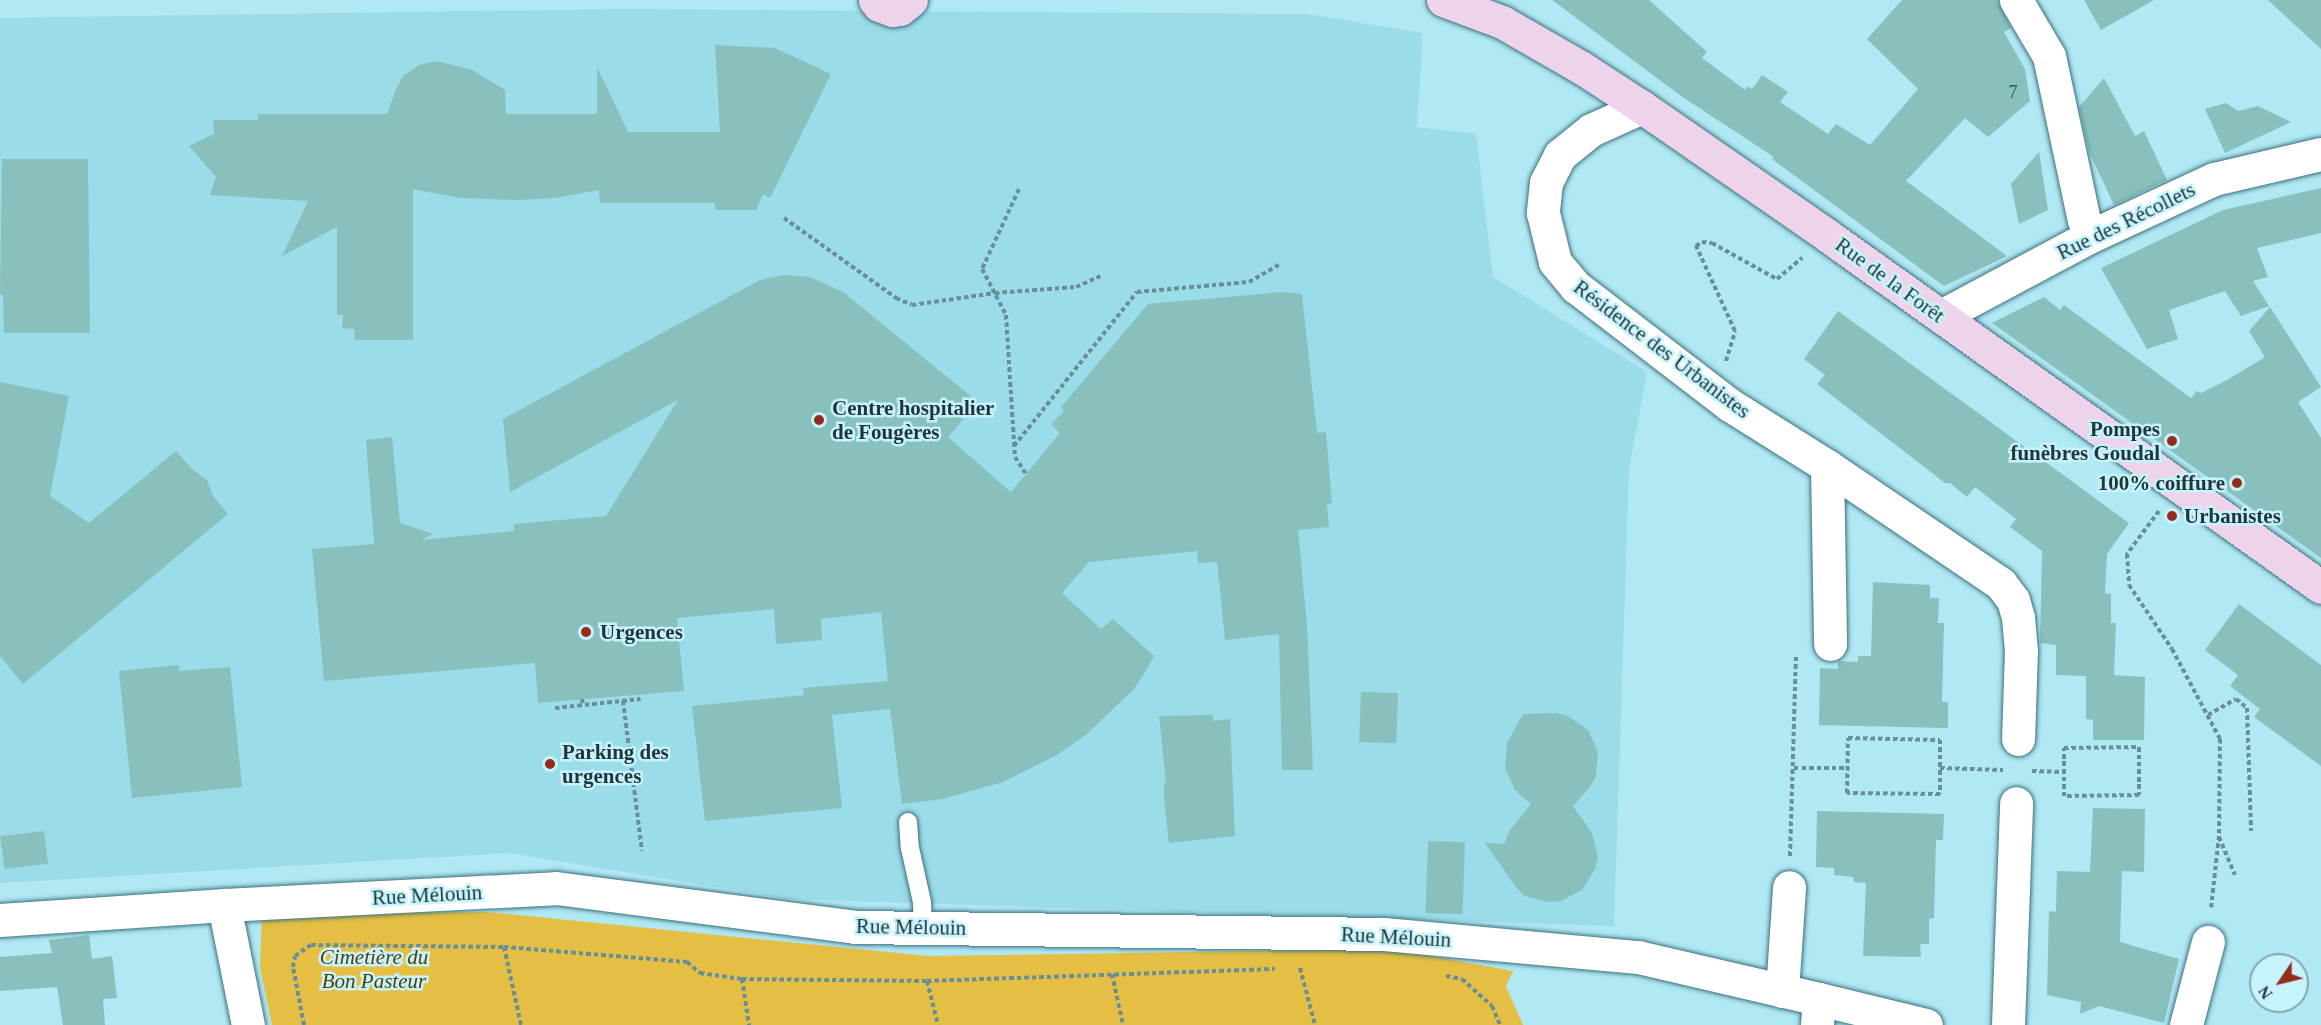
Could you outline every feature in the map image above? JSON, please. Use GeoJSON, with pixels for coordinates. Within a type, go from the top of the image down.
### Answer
{"type":"FeatureCollection","features":[{"type":"Feature","properties":{"kind":"main road"},"geometry":{"type":"LineString","coordinates":[[875,0],[879,5],[892,10],[900,9],[911,0]]}},
{"type":"Feature","properties":{"kind":"main road","name":"Rue de la Forêt"},"geometry":{"type":"LineString","coordinates":[[1443,0],[1502,22],[1582,68],[1642,107],[1828,236],[2321,587]]}},
{"type":"Feature","properties":{"kind":"street"},"geometry":{"type":"LineString","coordinates":[[2016,0],[2049,56],[2084,219],[2091,236]]}},
{"type":"Feature","properties":{"kind":"street","name":"Résidence des Urbanistes"},"geometry":{"type":"LineString","coordinates":[[1642,107],[1591,130],[1560,155],[1546,182],[1543,213],[1555,262],[1576,287],[1723,399],[1827,466],[2001,584],[2013,600],[2021,650],[2018,739]]}},
{"type":"Feature","properties":{"kind":"street","name":"Rue des Récollets"},"geometry":{"type":"LineString","coordinates":[[1941,316],[2091,236],[2214,179],[2321,154]]}},
{"type":"Feature","properties":{"kind":"street"},"geometry":{"type":"LineString","coordinates":[[1827,466],[1830,644]]}},
{"type":"Feature","properties":{"kind":"street"},"geometry":{"type":"LineString","coordinates":[[2008,1025],[2016,803]]}},
{"type":"Feature","properties":{"kind":"street"},"geometry":{"type":"LineString","coordinates":[[1782,991],[1789,887]]}},
{"type":"Feature","properties":{"kind":"street","name":"Rue Mélouin"},"geometry":{"type":"LineString","coordinates":[[0,920],[224,905],[556,888],[855,927],[1384,934],[1638,957],[1782,991],[1818,1012],[1926,1025]]}},
{"type":"Feature","properties":{"kind":"street"},"geometry":{"type":"LineString","coordinates":[[224,905],[248,1025]]}},
{"type":"Feature","properties":{"kind":"street"},"geometry":{"type":"LineString","coordinates":[[2186,1025],[2208,942]]}},
{"type":"Feature","properties":{"kind":"lane"},"geometry":{"type":"LineString","coordinates":[[908,822],[910,848],[922,902],[922,927]]}},
{"type":"Feature","properties":{"kind":"path"},"geometry":{"type":"LineString","coordinates":[[1019,189],[982,268],[1006,315],[1015,457],[1026,474]]}},
{"type":"Feature","properties":{"kind":"path"},"geometry":{"type":"LineString","coordinates":[[784,218],[896,298],[912,305],[995,293],[1076,287],[1103,275]]}},
{"type":"Feature","properties":{"kind":"path"},"geometry":{"type":"LineString","coordinates":[[1723,399],[1735,331],[1696,246],[1702,242],[1712,243],[1777,279],[1828,236]]}},
{"type":"Feature","properties":{"kind":"path"},"geometry":{"type":"LineString","coordinates":[[1014,446],[1137,292],[1249,282],[1280,264]]}},
{"type":"Feature","properties":{"kind":"path"},"geometry":{"type":"LineString","coordinates":[[2178,487],[2127,554],[2128,585],[2172,649],[2220,739],[2219,836],[2208,942]]}},
{"type":"Feature","properties":{"kind":"path"},"geometry":{"type":"LineString","coordinates":[[1789,887],[1797,652],[1830,651],[1830,644]]}},
{"type":"Feature","properties":{"kind":"path"},"geometry":{"type":"LineString","coordinates":[[582,699],[583,705]]}},
{"type":"Feature","properties":{"kind":"path"},"geometry":{"type":"LineString","coordinates":[[555,708],[641,699]]}},
{"type":"Feature","properties":{"kind":"path"},"geometry":{"type":"LineString","coordinates":[[2208,716],[2236,699],[2247,708],[2251,831]]}},
{"type":"Feature","properties":{"kind":"path"},"geometry":{"type":"LineString","coordinates":[[624,701],[642,851]]}},
{"type":"Feature","properties":{"kind":"path"},"geometry":{"type":"LineString","coordinates":[[1848,738],[1940,740],[1940,768],[1940,794],[1848,793],[1848,738]]}},
{"type":"Feature","properties":{"kind":"path"},"geometry":{"type":"LineString","coordinates":[[2139,747],[2139,795],[2064,796],[2064,772],[2064,748],[2139,747]]}},
{"type":"Feature","properties":{"kind":"path"},"geometry":{"type":"LineString","coordinates":[[1794,768],[1848,768]]}},
{"type":"Feature","properties":{"kind":"path"},"geometry":{"type":"LineString","coordinates":[[1940,768],[2006,770]]}},
{"type":"Feature","properties":{"kind":"path"},"geometry":{"type":"LineString","coordinates":[[2029,771],[2064,772]]}},
{"type":"Feature","properties":{"kind":"path"},"geometry":{"type":"LineString","coordinates":[[2219,836],[2235,875]]}},
{"type":"Feature","properties":{"kind":"path"},"geometry":{"type":"LineString","coordinates":[[304,1025],[293,967],[294,956],[311,945],[504,947],[687,962],[700,973],[742,979],[927,981],[1277,969]]}},
{"type":"Feature","properties":{"kind":"path"},"geometry":{"type":"LineString","coordinates":[[504,947],[521,1025]]}},
{"type":"Feature","properties":{"kind":"path"},"geometry":{"type":"LineString","coordinates":[[1300,968],[1315,1025]]}},
{"type":"Feature","properties":{"kind":"path"},"geometry":{"type":"LineString","coordinates":[[1288,969],[1312,968]]}},
{"type":"Feature","properties":{"kind":"path"},"geometry":{"type":"LineString","coordinates":[[1112,974],[1123,1025]]}},
{"type":"Feature","properties":{"kind":"path"},"geometry":{"type":"LineString","coordinates":[[1439,975],[1462,979],[1492,1006],[1500,1025]]}},
{"type":"Feature","properties":{"kind":"path"},"geometry":{"type":"LineString","coordinates":[[742,979],[749,1025]]}},
{"type":"Feature","properties":{"kind":"path"},"geometry":{"type":"LineString","coordinates":[[927,981],[938,1025]]}},
{"type":"Feature","properties":{"kind":"shaded area","name":"Centre hospitalier de Fougères"},"geometry":{"type":"Polygon","coordinates":[[[622,9],[1307,14],[1423,33],[1417,127],[1476,134],[1493,277],[1647,372],[1629,469],[1614,926],[788,899],[509,853],[0,883],[0,18],[622,9]]]}},
{"type":"Feature","properties":{"kind":"green space","name":"Cimetière du Bon Pasteur"},"geometry":{"type":"Polygon","coordinates":[[[487,912],[928,956],[1392,949],[1513,971],[1506,986],[1523,1025],[272,1025],[260,967],[262,914],[487,912]]]}},
{"type":"Feature","properties":{"kind":"building"},"geometry":{"type":"Polygon","coordinates":[[[1552,0],[1649,0],[1707,52],[1702,58],[1745,90],[1748,86],[1752,89],[1762,75],[1788,92],[1780,102],[1828,134],[1836,124],[1870,145],[1918,89],[1867,39],[1902,0],[1997,0],[2011,28],[2004,32],[2025,69],[2030,101],[1988,137],[1965,118],[1906,181],[2007,256],[1944,286],[1772,159],[1774,157],[1681,96],[1552,0]]]}},
{"type":"Feature","properties":{"kind":"building"},"geometry":{"type":"Polygon","coordinates":[[[2084,0],[2154,0],[2101,30],[2084,0]]]}},
{"type":"Feature","properties":{"kind":"building"},"geometry":{"type":"Polygon","coordinates":[[[2268,0],[2321,0],[2321,49],[2268,0]]]}},
{"type":"Feature","properties":{"kind":"building"},"geometry":{"type":"Polygon","coordinates":[[[715,45],[775,48],[831,74],[770,198],[763,194],[756,210],[715,210],[715,203],[600,203],[599,190],[555,198],[518,200],[460,198],[413,189],[413,340],[355,340],[354,329],[342,328],[343,315],[337,315],[337,227],[282,256],[308,201],[210,195],[216,177],[189,146],[214,134],[213,120],[258,120],[258,114],[387,114],[403,76],[419,65],[437,61],[472,70],[505,90],[506,114],[597,114],[597,67],[628,132],[720,132],[715,45]]]}},
{"type":"Feature","properties":{"kind":"building"},"geometry":{"type":"Polygon","coordinates":[[[2104,78],[2135,136],[2144,131],[2167,180],[2114,205],[2089,152],[2079,107],[2104,78]]]}},
{"type":"Feature","properties":{"kind":"building"},"geometry":{"type":"Polygon","coordinates":[[[2226,103],[2238,111],[2258,106],[2291,122],[2225,153],[2205,109],[2226,103]]]}},
{"type":"Feature","properties":{"kind":"building"},"geometry":{"type":"Polygon","coordinates":[[[2039,152],[2048,210],[2019,224],[2011,184],[2039,152]]]}},
{"type":"Feature","properties":{"kind":"building"},"geometry":{"type":"Polygon","coordinates":[[[2,159],[88,159],[90,333],[4,333],[3,295],[0,295],[2,159]]]}},
{"type":"Feature","properties":{"kind":"building"},"geometry":{"type":"Polygon","coordinates":[[[2321,188],[2321,233],[2257,248],[2268,277],[2253,281],[2269,306],[2241,316],[2225,291],[2169,310],[2178,339],[2147,349],[2101,268],[2223,210],[2321,188]]]}},
{"type":"Feature","properties":{"kind":"building"},"geometry":{"type":"Polygon","coordinates":[[[784,275],[810,277],[843,292],[978,402],[948,437],[1011,492],[1060,433],[1051,424],[1064,411],[1061,407],[1148,304],[1282,292],[1302,294],[1317,433],[1326,432],[1332,503],[1327,504],[1329,527],[1298,530],[1307,625],[1313,770],[1282,770],[1279,634],[1225,640],[1217,562],[1198,563],[1197,551],[1089,562],[1062,593],[1101,629],[1113,619],[1154,656],[1144,674],[1134,689],[1087,734],[1057,755],[1003,782],[942,799],[902,804],[890,709],[832,715],[842,808],[705,821],[692,706],[804,695],[803,688],[888,681],[881,612],[821,619],[822,640],[776,644],[774,609],[677,618],[684,691],[538,703],[535,663],[324,681],[312,549],[374,544],[366,440],[392,437],[400,523],[433,534],[421,540],[514,531],[514,524],[606,516],[678,400],[510,492],[503,419],[760,280],[784,275]]]}},
{"type":"Feature","properties":{"kind":"building"},"geometry":{"type":"Polygon","coordinates":[[[2044,297],[2060,310],[2064,305],[2191,398],[2197,391],[2201,393],[2227,380],[2265,357],[2249,331],[2270,307],[2321,387],[2298,402],[2321,438],[2321,558],[1992,323],[2044,297]]]}},
{"type":"Feature","properties":{"kind":"building"},"geometry":{"type":"Polygon","coordinates":[[[1838,311],[2129,523],[2107,554],[2105,593],[2111,594],[2111,623],[2116,623],[2114,675],[2145,677],[2144,740],[2093,740],[2093,720],[2086,719],[2086,676],[2056,675],[2056,645],[2040,643],[2042,551],[2010,527],[2016,519],[1975,487],[1967,497],[1950,483],[1945,483],[1817,384],[1825,375],[1804,359],[1838,311]]]}},
{"type":"Feature","properties":{"kind":"building"},"geometry":{"type":"Polygon","coordinates":[[[0,382],[69,396],[50,496],[89,523],[176,451],[192,469],[207,480],[213,496],[228,514],[23,684],[0,656],[0,382]]]}},
{"type":"Feature","properties":{"kind":"building"},"geometry":{"type":"Polygon","coordinates":[[[1873,582],[1930,585],[1930,598],[1939,598],[1938,623],[1944,623],[1942,702],[1948,702],[1948,728],[1819,725],[1820,668],[1838,669],[1838,661],[1858,662],[1858,656],[1871,656],[1873,582]]]}},
{"type":"Feature","properties":{"kind":"building"},"geometry":{"type":"Polygon","coordinates":[[[2239,604],[2321,665],[2321,766],[2254,717],[2260,709],[2230,686],[2238,675],[2205,650],[2239,604]]]}},
{"type":"Feature","properties":{"kind":"building"},"geometry":{"type":"Polygon","coordinates":[[[179,665],[179,671],[230,667],[242,787],[132,798],[119,671],[179,665]]]}},
{"type":"Feature","properties":{"kind":"building"},"geometry":{"type":"Polygon","coordinates":[[[1361,692],[1398,693],[1396,743],[1359,742],[1361,692]]]}},
{"type":"Feature","properties":{"kind":"building"},"geometry":{"type":"Polygon","coordinates":[[[1556,713],[1568,716],[1588,730],[1598,752],[1596,776],[1590,787],[1573,806],[1592,833],[1598,857],[1595,869],[1582,890],[1561,901],[1549,902],[1525,896],[1485,843],[1504,844],[1510,830],[1531,804],[1515,790],[1505,768],[1507,743],[1523,714],[1556,713]]]}},
{"type":"Feature","properties":{"kind":"building"},"geometry":{"type":"Polygon","coordinates":[[[1213,715],[1213,721],[1230,719],[1235,836],[1169,843],[1159,716],[1213,715]]]}},
{"type":"Feature","properties":{"kind":"building"},"geometry":{"type":"Polygon","coordinates":[[[2093,808],[2145,809],[2144,872],[2122,871],[2120,942],[2179,959],[2164,1023],[2099,1006],[2080,1014],[2081,1002],[2047,995],[2049,911],[2056,912],[2057,871],[2090,872],[2093,808]]]}},
{"type":"Feature","properties":{"kind":"building"},"geometry":{"type":"Polygon","coordinates":[[[1817,811],[1944,814],[1943,840],[1936,840],[1934,918],[1929,919],[1929,944],[1920,944],[1921,957],[1863,956],[1866,883],[1854,882],[1853,877],[1834,875],[1834,868],[1816,867],[1817,811]]]}},
{"type":"Feature","properties":{"kind":"building"},"geometry":{"type":"Polygon","coordinates":[[[44,831],[48,864],[4,869],[0,836],[44,831]]]}},
{"type":"Feature","properties":{"kind":"building"},"geometry":{"type":"Polygon","coordinates":[[[1428,841],[1465,842],[1462,914],[1425,913],[1428,841]]]}},
{"type":"Feature","properties":{"kind":"building"},"geometry":{"type":"Polygon","coordinates":[[[89,935],[92,959],[112,956],[117,998],[103,999],[105,1025],[63,1025],[57,987],[0,991],[0,957],[52,953],[49,940],[89,935]]]}},
{"type":"Feature","properties":{"kind":"place","name":"Centre hospitalier de Fougères"},"geometry":{"type":"Point","coordinates":[819,420]}},
{"type":"Feature","properties":{"kind":"place","name":"Pompes funèbres Goudal"},"geometry":{"type":"Point","coordinates":[2172,441]}},
{"type":"Feature","properties":{"kind":"place","name":"100% coiffure"},"geometry":{"type":"Point","coordinates":[2237,483]}},
{"type":"Feature","properties":{"kind":"place","name":"Urbanistes"},"geometry":{"type":"Point","coordinates":[2172,516]}},
{"type":"Feature","properties":{"kind":"place","name":"Urgences"},"geometry":{"type":"Point","coordinates":[586,632]}},
{"type":"Feature","properties":{"kind":"place","name":"Parking des urgences"},"geometry":{"type":"Point","coordinates":[550,764]}}]}
